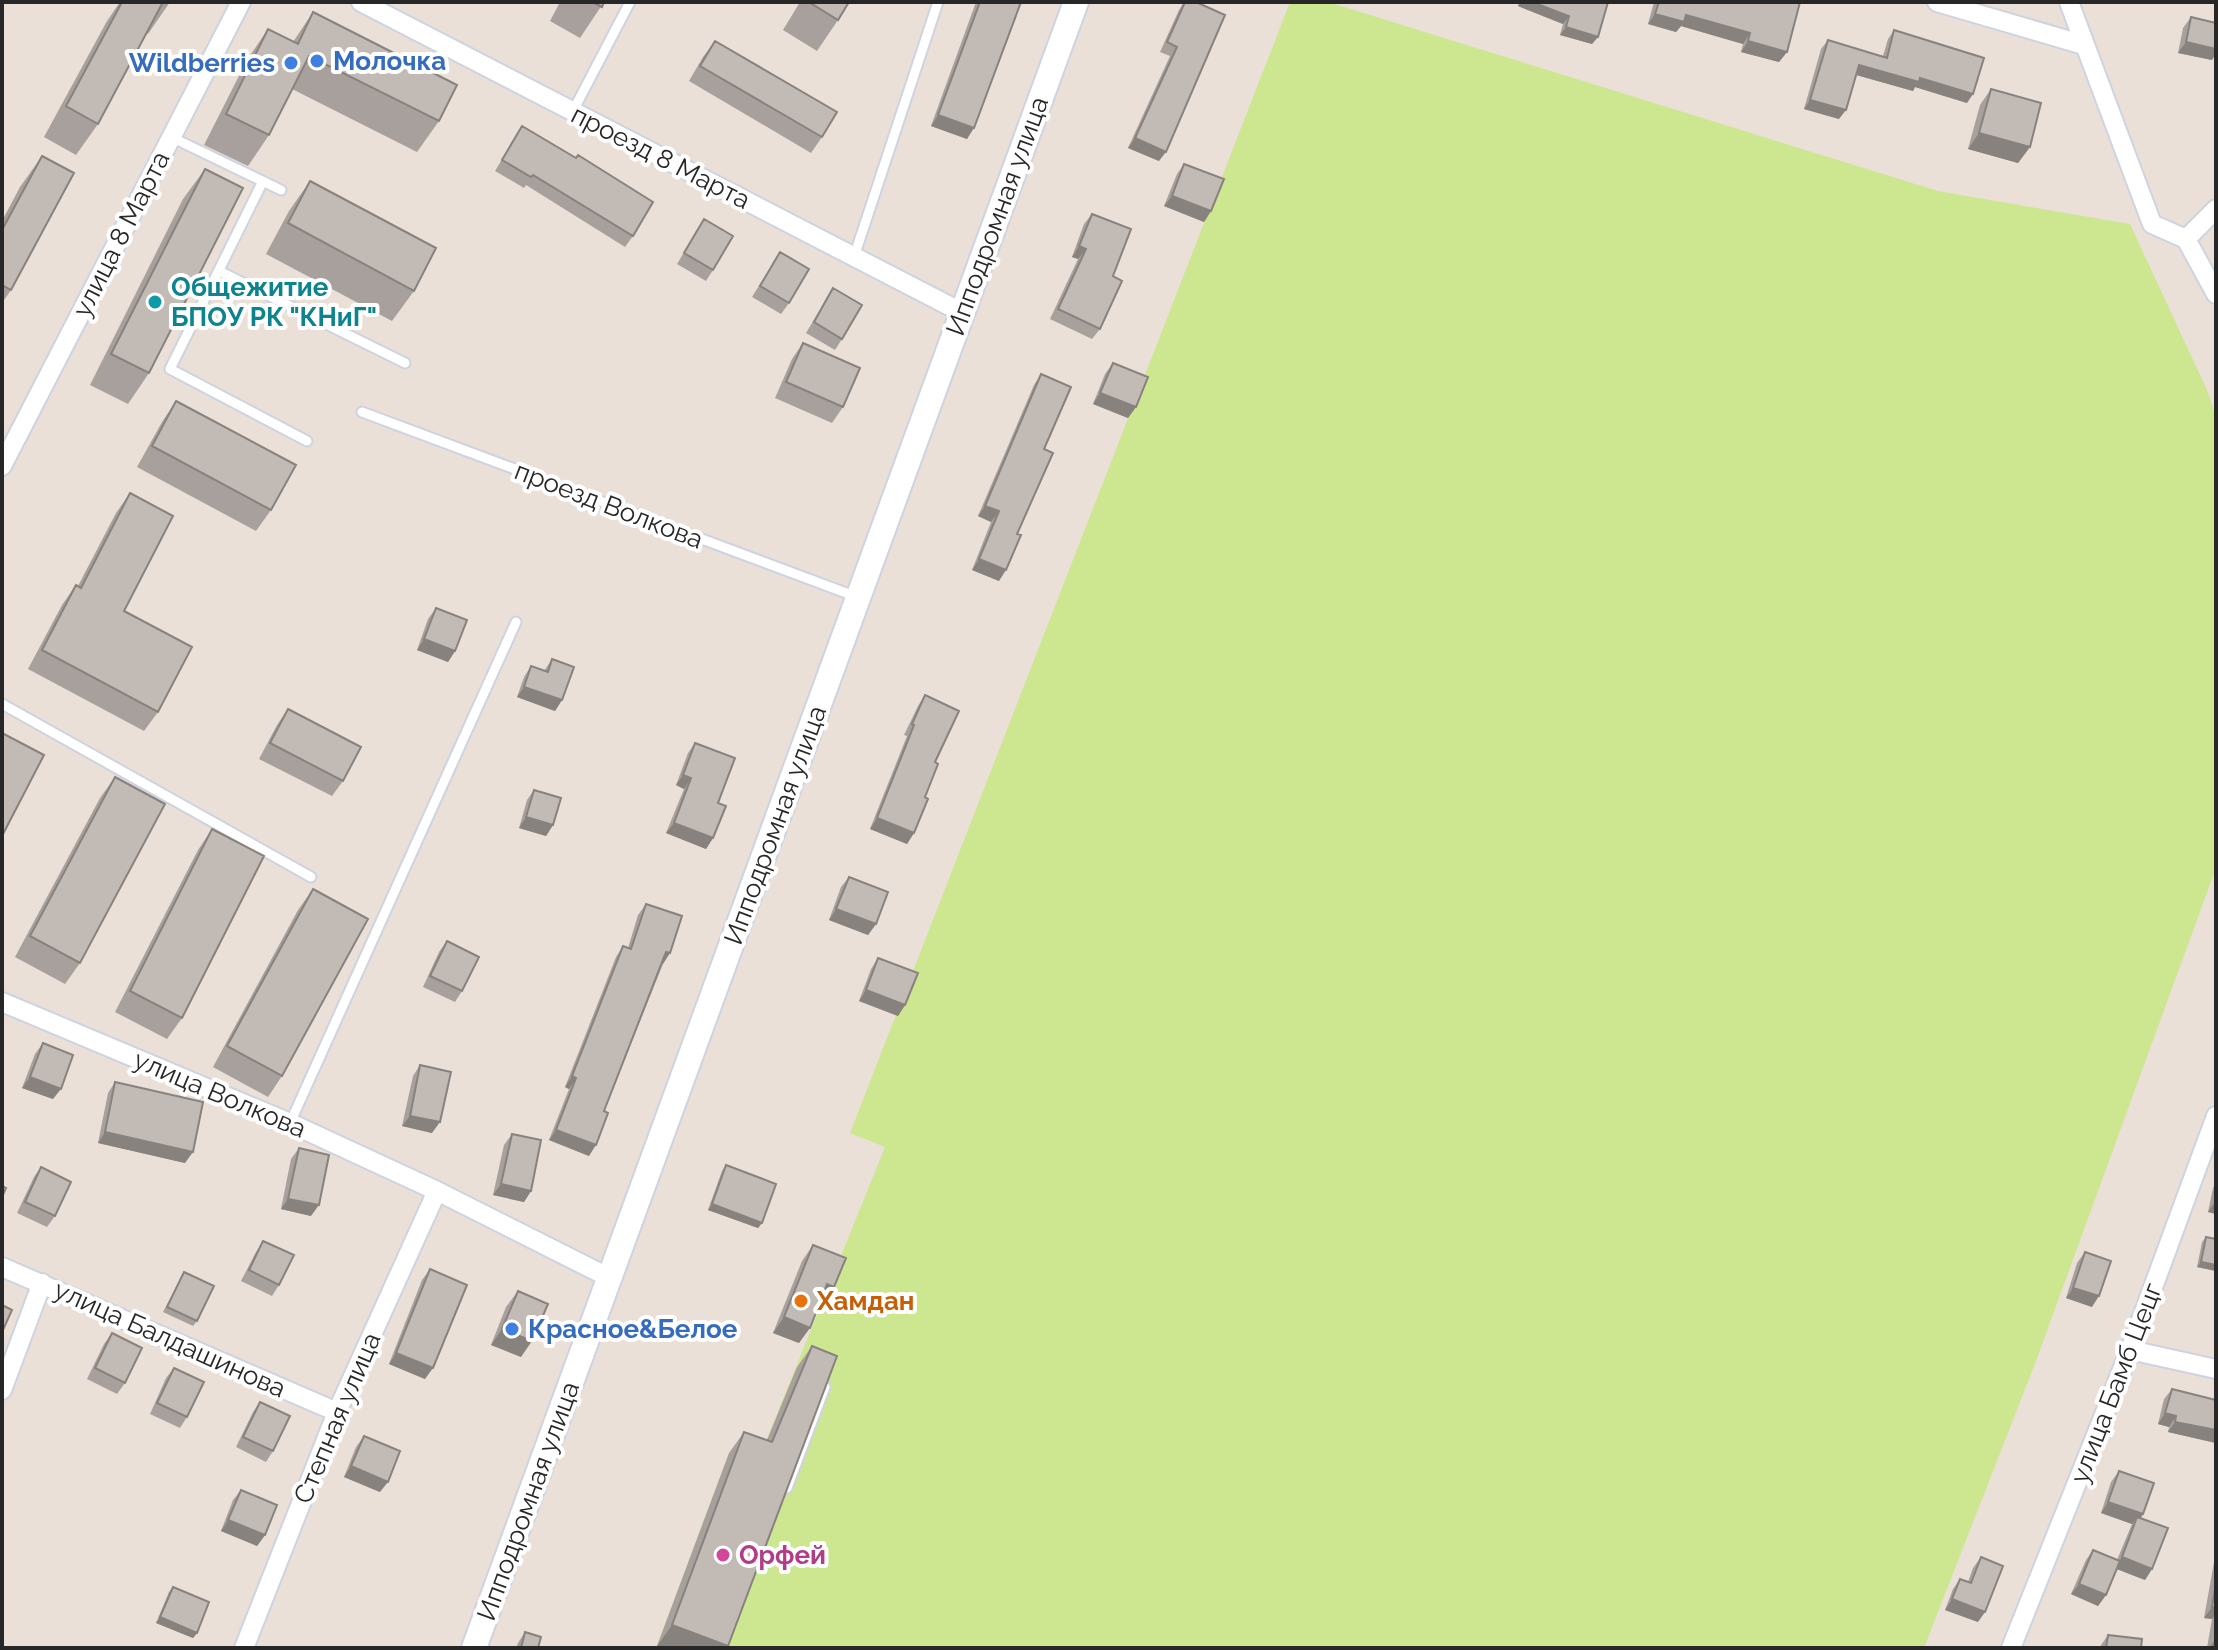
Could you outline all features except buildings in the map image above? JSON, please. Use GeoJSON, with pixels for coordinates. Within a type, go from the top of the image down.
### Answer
{"type":"FeatureCollection","features":[{"type":"Feature","properties":{"kind":"main road","name":"Ипподромная улица"},"geometry":{"type":"LineString","coordinates":[[474,1648],[1076,2]]}},
{"type":"Feature","properties":{"kind":"street","name":"улица 8 Марта"},"geometry":{"type":"LineString","coordinates":[[2,466],[241,2]]}},
{"type":"Feature","properties":{"kind":"street","name":"проезд 8 Марта"},"geometry":{"type":"LineString","coordinates":[[361,2],[961,312]]}},
{"type":"Feature","properties":{"kind":"street"},"geometry":{"type":"LineString","coordinates":[[1937,2],[2084,45]]}},
{"type":"Feature","properties":{"kind":"street"},"geometry":{"type":"LineString","coordinates":[[2069,2],[2152,224],[2186,239],[2216,294]]}},
{"type":"Feature","properties":{"kind":"street"},"geometry":{"type":"LineString","coordinates":[[2186,239],[2216,209]]}},
{"type":"Feature","properties":{"kind":"street","name":"улица Волкова"},"geometry":{"type":"LineString","coordinates":[[2,1002],[290,1123],[437,1191]]}},
{"type":"Feature","properties":{"kind":"street","name":"улица Бамб Цецг"},"geometry":{"type":"LineString","coordinates":[[2011,1648],[2130,1350],[2215,1121]]}},
{"type":"Feature","properties":{"kind":"street"},"geometry":{"type":"LineString","coordinates":[[437,1191],[610,1278]]}},
{"type":"Feature","properties":{"kind":"street","name":"Степная улица"},"geometry":{"type":"LineString","coordinates":[[244,1648],[337,1412],[437,1191]]}},
{"type":"Feature","properties":{"kind":"street","name":"улица Балдашинова"},"geometry":{"type":"LineString","coordinates":[[2,1267],[337,1412]]}},
{"type":"Feature","properties":{"kind":"street"},"geometry":{"type":"LineString","coordinates":[[2,1390],[42,1283]]}},
{"type":"Feature","properties":{"kind":"street"},"geometry":{"type":"LineString","coordinates":[[2130,1350],[2216,1369]]}},
{"type":"Feature","properties":{"kind":"lane"},"geometry":{"type":"LineString","coordinates":[[573,111],[630,2]]}},
{"type":"Feature","properties":{"kind":"lane"},"geometry":{"type":"LineString","coordinates":[[854,257],[938,2]]}},
{"type":"Feature","properties":{"kind":"lane"},"geometry":{"type":"LineString","coordinates":[[171,137],[281,190]]}},
{"type":"Feature","properties":{"kind":"lane"},"geometry":{"type":"LineString","coordinates":[[263,181],[170,369],[307,441]]}},
{"type":"Feature","properties":{"kind":"lane"},"geometry":{"type":"LineString","coordinates":[[219,271],[405,363]]}},
{"type":"Feature","properties":{"kind":"lane","name":"проезд Волкова"},"geometry":{"type":"LineString","coordinates":[[362,412],[857,597]]}},
{"type":"Feature","properties":{"kind":"lane"},"geometry":{"type":"LineString","coordinates":[[290,1123],[516,622]]}},
{"type":"Feature","properties":{"kind":"lane"},"geometry":{"type":"LineString","coordinates":[[2,704],[311,877]]}},
{"type":"Feature","properties":{"kind":"lane"},"geometry":{"type":"LineString","coordinates":[[782,1503],[825,1387]]}},
{"type":"Feature","properties":{"kind":"green space"},"geometry":{"type":"Polygon","coordinates":[[[1290,2],[1328,2],[1938,191],[2130,224],[2208,392],[2216,418],[2216,868],[2036,1361],[1924,1648],[656,1648],[729,1453],[757,1463],[885,1147],[850,1133],[1290,2]]]}},
{"type":"Feature","properties":{"kind":"place","name":"Молочка"},"geometry":{"type":"Point","coordinates":[317,61]}},
{"type":"Feature","properties":{"kind":"place","name":"Wildberries"},"geometry":{"type":"Point","coordinates":[291,63]}},
{"type":"Feature","properties":{"kind":"place","name":"Общежитие БПОУ РК \"КНиГ\""},"geometry":{"type":"Point","coordinates":[155,302]}},
{"type":"Feature","properties":{"kind":"place","name":"Хамдан"},"geometry":{"type":"Point","coordinates":[801,1301]}},
{"type":"Feature","properties":{"kind":"place","name":"Красное&Белое"},"geometry":{"type":"Point","coordinates":[512,1329]}},
{"type":"Feature","properties":{"kind":"place","name":"Орфей"},"geometry":{"type":"Point","coordinates":[723,1555]}}]}
